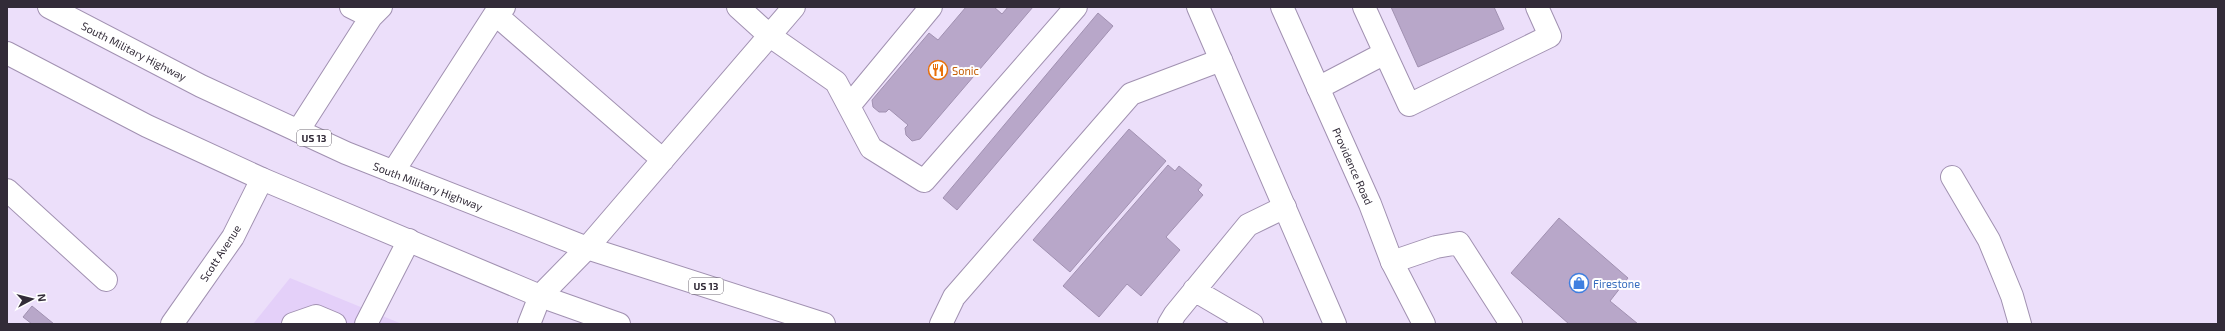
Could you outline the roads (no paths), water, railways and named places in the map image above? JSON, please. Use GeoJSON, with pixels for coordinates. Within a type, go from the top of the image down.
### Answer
{"type":"FeatureCollection","features":[{"type":"Feature","properties":{"kind":"main road","name":"South Military Highway"},"geometry":{"type":"LineString","coordinates":[[49,7],[201,86],[346,153],[587,248],[824,324]]}},
{"type":"Feature","properties":{"kind":"main road"},"geometry":{"type":"LineString","coordinates":[[298,131],[376,12],[351,7]]}},
{"type":"Feature","properties":{"kind":"main road"},"geometry":{"type":"LineString","coordinates":[[738,7],[770,36],[836,82],[871,148],[924,181],[1076,7]]}},
{"type":"Feature","properties":{"kind":"main road"},"geometry":{"type":"LineString","coordinates":[[529,324],[540,296],[587,248],[794,7]]}},
{"type":"Feature","properties":{"kind":"main road"},"geometry":{"type":"LineString","coordinates":[[849,106],[931,7]]}},
{"type":"Feature","properties":{"kind":"main road"},"geometry":{"type":"LineString","coordinates":[[1198,7],[1335,324]]}},
{"type":"Feature","properties":{"kind":"main road","name":"Providence Road"},"geometry":{"type":"LineString","coordinates":[[1282,7],[1370,204],[1392,262],[1424,324]]}},
{"type":"Feature","properties":{"kind":"main road"},"geometry":{"type":"LineString","coordinates":[[1364,7],[1409,105],[1550,36],[1537,7]]}},
{"type":"Feature","properties":{"kind":"main road"},"geometry":{"type":"LineString","coordinates":[[393,172],[499,11],[663,160]]}},
{"type":"Feature","properties":{"kind":"main road"},"geometry":{"type":"LineString","coordinates":[[7,52],[146,126],[262,179],[540,296],[618,324]]}},
{"type":"Feature","properties":{"kind":"main road"},"geometry":{"type":"LineString","coordinates":[[1318,88],[1385,53]]}},
{"type":"Feature","properties":{"kind":"main road"},"geometry":{"type":"LineString","coordinates":[[941,324],[954,298],[1131,94],[1222,60]]}},
{"type":"Feature","properties":{"kind":"main road"},"geometry":{"type":"LineString","coordinates":[[1952,177],[1989,240],[2012,296],[2020,324]]}},
{"type":"Feature","properties":{"kind":"main road","name":"Scott Avenue"},"geometry":{"type":"LineString","coordinates":[[172,324],[233,237],[262,179]]}},
{"type":"Feature","properties":{"kind":"main road"},"geometry":{"type":"LineString","coordinates":[[7,190],[106,280]]}},
{"type":"Feature","properties":{"kind":"main road"},"geometry":{"type":"LineString","coordinates":[[1169,324],[1194,290],[1248,225],[1285,207]]}},
{"type":"Feature","properties":{"kind":"main road"},"geometry":{"type":"LineString","coordinates":[[366,324],[409,240]]}},
{"type":"Feature","properties":{"kind":"main road"},"geometry":{"type":"LineString","coordinates":[[1392,262],[1436,247],[1459,243],[1511,324]]}},
{"type":"Feature","properties":{"kind":"main road"},"geometry":{"type":"LineString","coordinates":[[1194,290],[1252,324]]}},
{"type":"Feature","properties":{"kind":"main road"},"geometry":{"type":"LineString","coordinates":[[293,324],[316,316],[335,324]]}},
{"type":"Feature","properties":{"kind":"place","name":"Sonic"},"geometry":{"type":"Point","coordinates":[938,70]}},
{"type":"Feature","properties":{"kind":"place","name":"Firestone"},"geometry":{"type":"Point","coordinates":[1579,283]}}]}
